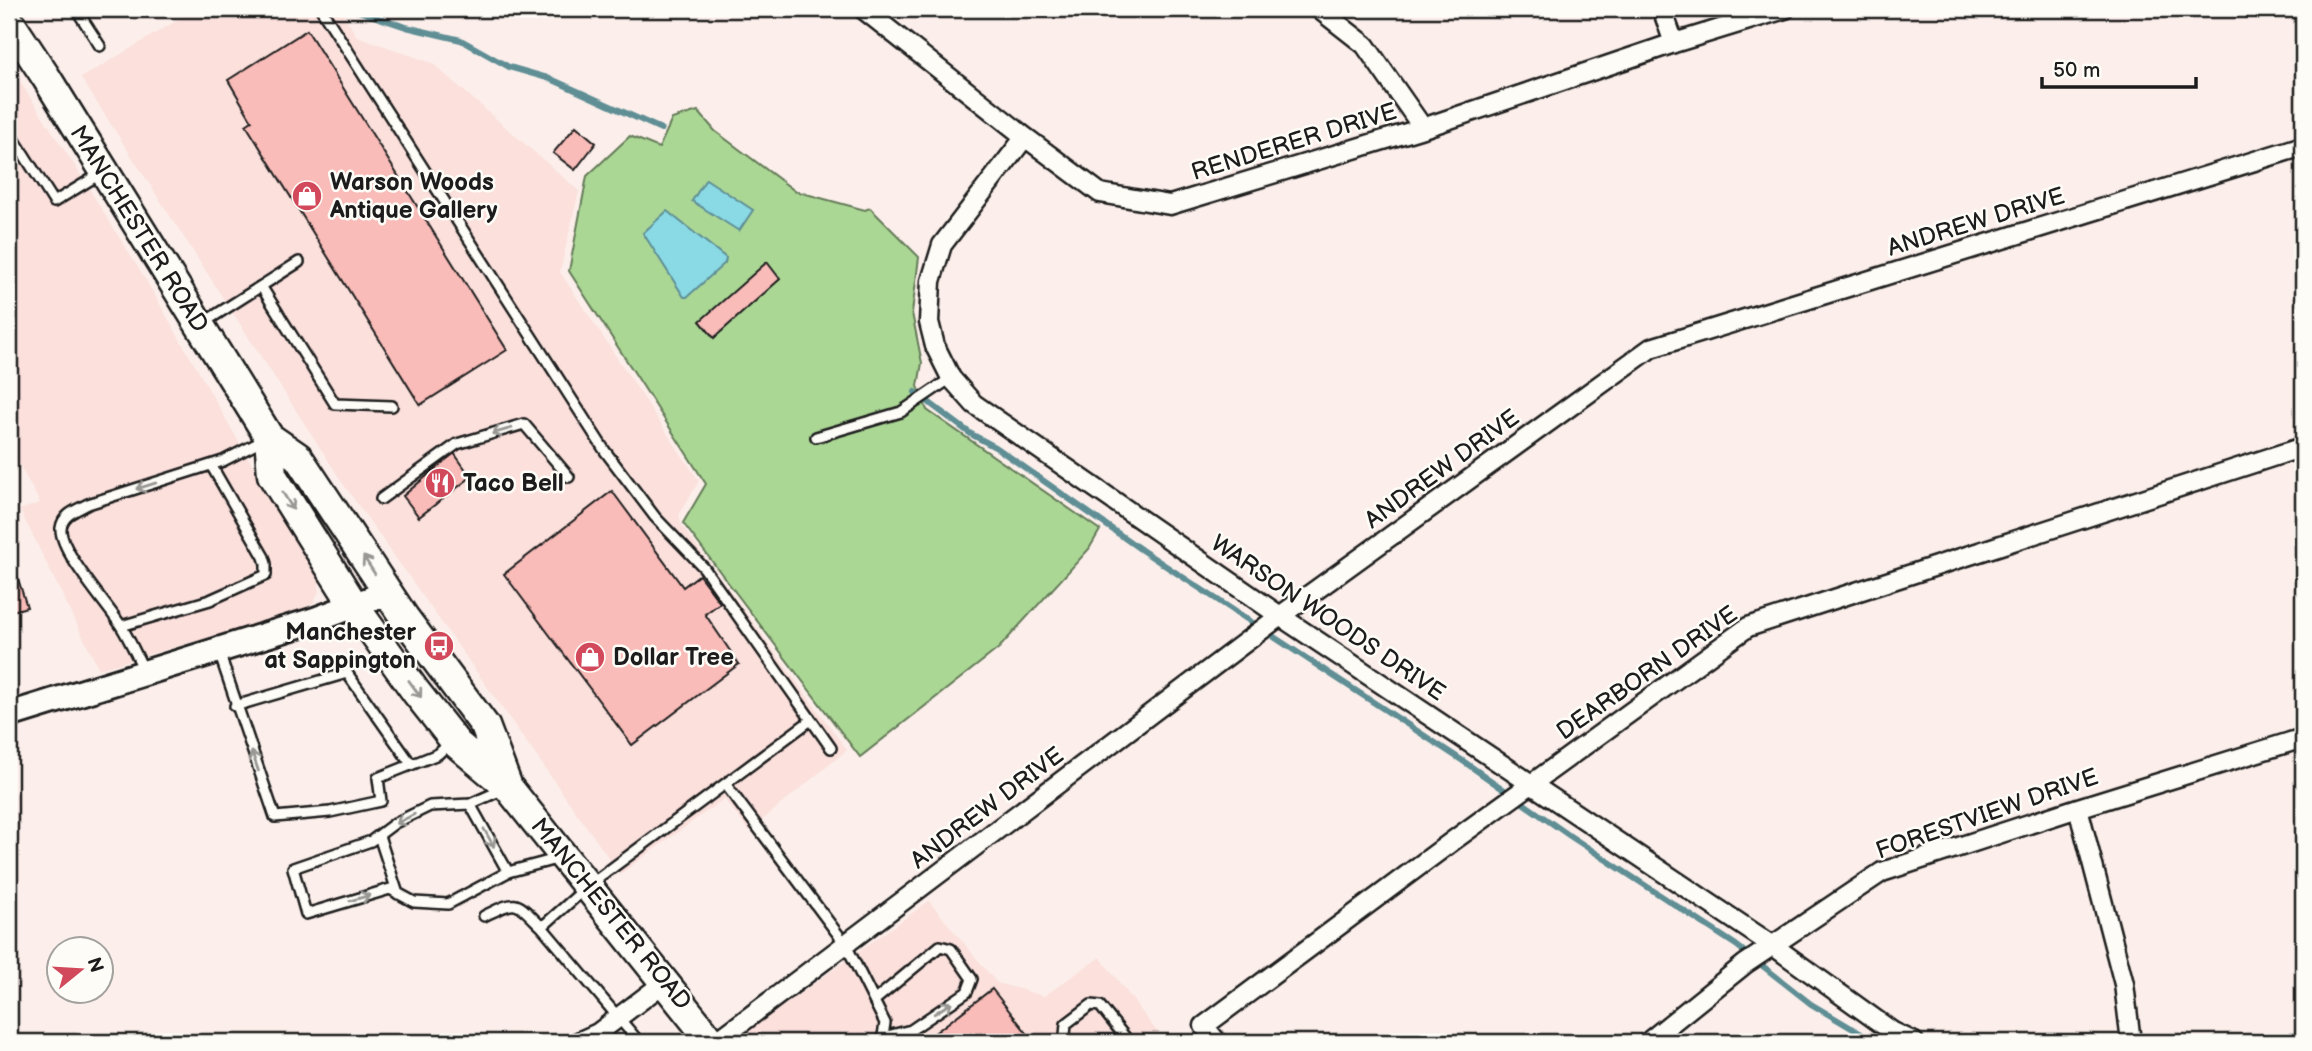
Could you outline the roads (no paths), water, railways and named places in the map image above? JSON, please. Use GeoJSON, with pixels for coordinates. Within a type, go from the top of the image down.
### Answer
{"type":"FeatureCollection","features":[{"type":"Feature","properties":{"kind":"main road","name":"MANCHESTER ROAD"},"geometry":{"type":"LineString","coordinates":[[9,21],[269,437],[298,457],[387,593],[485,726],[508,787]]}},
{"type":"Feature","properties":{"kind":"main road","name":"MANCHESTER ROAD"},"geometry":{"type":"LineString","coordinates":[[269,437],[272,475],[355,607],[454,740],[508,787],[714,1042]]}},
{"type":"Feature","properties":{"kind":"street","name":"RENDERER DRIVE"},"geometry":{"type":"LineString","coordinates":[[863,9],[1100,193],[1170,205],[1423,128],[1674,43],[1785,9]]}},
{"type":"Feature","properties":{"kind":"street"},"geometry":{"type":"LineString","coordinates":[[1319,9],[1365,45],[1423,128]]}},
{"type":"Feature","properties":{"kind":"street"},"geometry":{"type":"LineString","coordinates":[[1662,9],[1674,43]]}},
{"type":"Feature","properties":{"kind":"street","name":"WARSON WOODS DRIVE"},"geometry":{"type":"LineString","coordinates":[[1025,137],[942,245],[931,281],[929,322],[935,346],[951,378],[974,404],[1269,625],[1528,788],[1893,1032],[1914,1042]]}},
{"type":"Feature","properties":{"kind":"street","name":"ANDREW DRIVE"},"geometry":{"type":"LineString","coordinates":[[714,1042],[846,946],[1269,625],[1651,348],[2303,146]]}},
{"type":"Feature","properties":{"kind":"street","name":"DEARBORN DRIVE"},"geometry":{"type":"LineString","coordinates":[[1217,1042],[1204,1026],[1386,889],[1748,627],[2303,447]]}},
{"type":"Feature","properties":{"kind":"street"},"geometry":{"type":"LineString","coordinates":[[9,715],[355,607],[387,593]]}},
{"type":"Feature","properties":{"kind":"street","name":"FORESTVIEW DRIVE"},"geometry":{"type":"LineString","coordinates":[[1648,1042],[1766,948],[1882,872],[2303,738]]}},
{"type":"Feature","properties":{"kind":"street"},"geometry":{"type":"LineString","coordinates":[[2078,808],[2124,984],[2131,1042]]}},
{"type":"Feature","properties":{"kind":"street"},"geometry":{"type":"LineString","coordinates":[[578,1042],[598,1033],[665,982]]}},
{"type":"Feature","properties":{"kind":"lane"},"geometry":{"type":"LineString","coordinates":[[76,9],[100,46]]}},
{"type":"Feature","properties":{"kind":"lane"},"geometry":{"type":"LineString","coordinates":[[321,9],[605,452],[655,517],[704,568],[831,748]]}},
{"type":"Feature","properties":{"kind":"lane"},"geometry":{"type":"LineString","coordinates":[[9,131],[54,202],[105,172]]}},
{"type":"Feature","properties":{"kind":"lane"},"geometry":{"type":"LineString","coordinates":[[198,326],[299,262]]}},
{"type":"Feature","properties":{"kind":"lane"},"geometry":{"type":"LineString","coordinates":[[261,286],[335,404],[392,406]]}},
{"type":"Feature","properties":{"kind":"lane"},"geometry":{"type":"LineString","coordinates":[[816,437],[901,412],[951,378]]}},
{"type":"Feature","properties":{"kind":"lane"},"geometry":{"type":"LineString","coordinates":[[381,499],[457,444],[524,424],[569,477]]}},
{"type":"Feature","properties":{"kind":"lane"},"geometry":{"type":"LineString","coordinates":[[145,673],[121,626],[70,556],[60,532],[62,523],[67,515],[88,504],[211,465],[269,437]]}},
{"type":"Feature","properties":{"kind":"lane"},"geometry":{"type":"LineString","coordinates":[[121,626],[210,600],[266,575],[264,557],[211,465]]}},
{"type":"Feature","properties":{"kind":"lane"},"geometry":{"type":"LineString","coordinates":[[218,651],[275,817],[330,812],[381,801],[378,778],[438,754],[454,740]]}},
{"type":"Feature","properties":{"kind":"lane"},"geometry":{"type":"LineString","coordinates":[[235,706],[347,673],[411,764]]}},
{"type":"Feature","properties":{"kind":"lane"},"geometry":{"type":"LineString","coordinates":[[542,927],[588,886],[811,720]]}},
{"type":"Feature","properties":{"kind":"lane"},"geometry":{"type":"LineString","coordinates":[[726,785],[846,946],[886,1023],[882,1040]]}},
{"type":"Feature","properties":{"kind":"lane"},"geometry":{"type":"LineString","coordinates":[[508,787],[470,804],[430,806],[395,823],[371,841],[293,868],[306,914],[390,890],[414,902],[448,904],[508,873],[566,856]]}},
{"type":"Feature","properties":{"kind":"lane"},"geometry":{"type":"LineString","coordinates":[[470,804],[508,873]]}},
{"type":"Feature","properties":{"kind":"lane"},"geometry":{"type":"LineString","coordinates":[[379,836],[398,894]]}},
{"type":"Feature","properties":{"kind":"lane"},"geometry":{"type":"LineString","coordinates":[[484,916],[512,903],[519,904],[542,927],[639,1042]]}},
{"type":"Feature","properties":{"kind":"lane"},"geometry":{"type":"LineString","coordinates":[[875,1000],[940,946],[951,949],[972,979],[967,992],[911,1030],[882,1040]]}},
{"type":"Feature","properties":{"kind":"lane"},"geometry":{"type":"LineString","coordinates":[[1070,1042],[1065,1035],[1066,1024],[1091,1005],[1100,1006],[1129,1042]]}},
{"type":"Feature","properties":{"kind":"water"},"geometry":{"type":"Polygon","coordinates":[[[706,179],[753,210],[739,231],[692,201],[706,179]]]}},
{"type":"Feature","properties":{"kind":"water"},"geometry":{"type":"Polygon","coordinates":[[[667,211],[726,258],[725,263],[687,297],[684,297],[643,233],[667,211]]]}},
{"type":"Feature","properties":{"kind":"waterway"},"geometry":{"type":"LineString","coordinates":[[352,9],[406,27],[461,40],[509,67],[551,79],[661,129]]}},
{"type":"Feature","properties":{"kind":"waterway"},"geometry":{"type":"LineString","coordinates":[[915,392],[971,434],[997,448],[1143,551],[1463,761],[1570,836],[1736,945],[1811,1004],[1875,1042]]}},
{"type":"Feature","properties":{"kind":"place","name":"Warson Woods Antique Gallery"},"geometry":{"type":"Point","coordinates":[307,196]}},
{"type":"Feature","properties":{"kind":"place","name":"Taco Bell"},"geometry":{"type":"Point","coordinates":[440,483]}},
{"type":"Feature","properties":{"kind":"place","name":"Manchester at Sappington"},"geometry":{"type":"Point","coordinates":[439,646]}},
{"type":"Feature","properties":{"kind":"place","name":"Dollar Tree"},"geometry":{"type":"Point","coordinates":[590,657]}}]}
